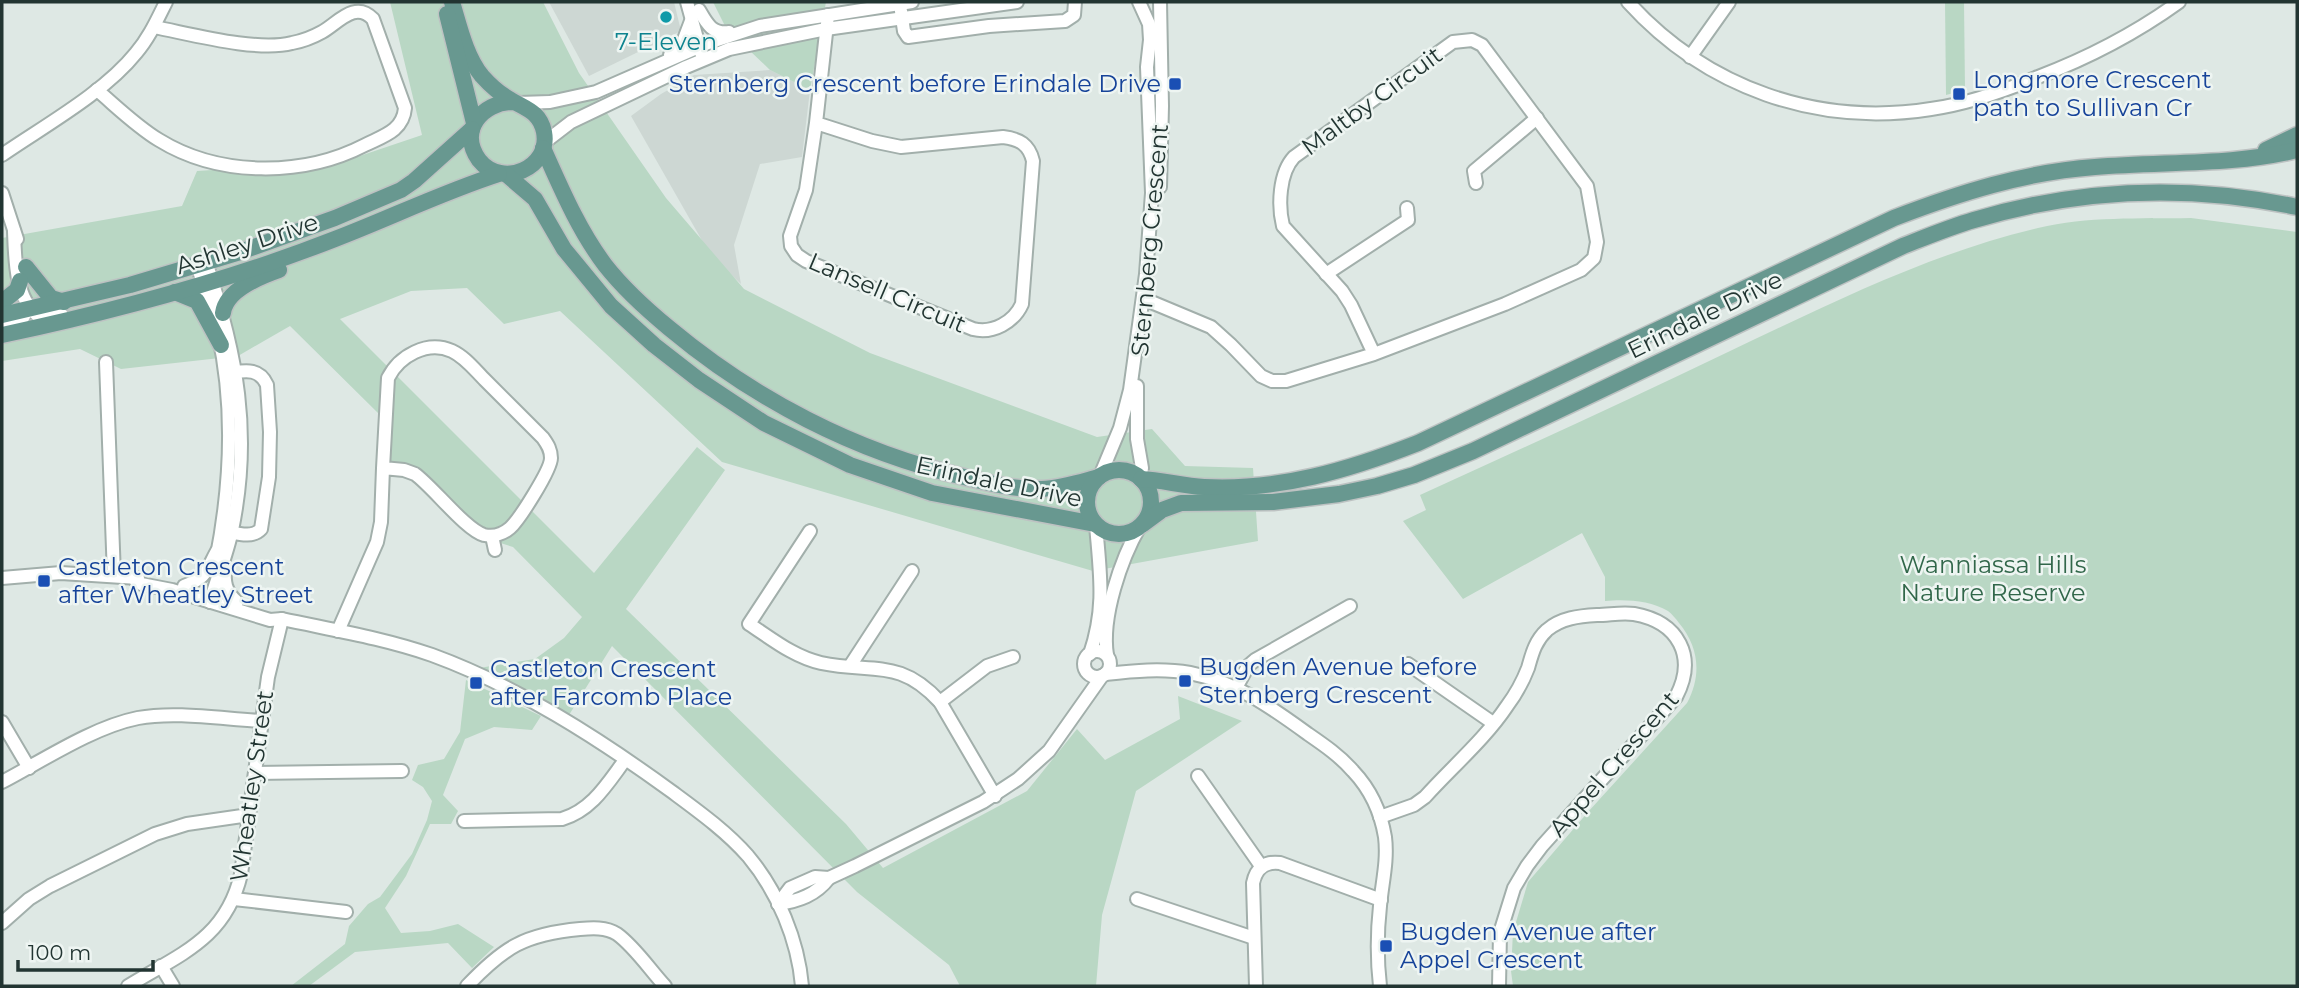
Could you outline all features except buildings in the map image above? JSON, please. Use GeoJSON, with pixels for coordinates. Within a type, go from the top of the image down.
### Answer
{"type":"FeatureCollection","features":[{"type":"Feature","properties":{"kind":"main road"},"geometry":{"type":"LineString","coordinates":[[443,2],[473,126],[474,151],[480,161],[503,174],[529,168],[544,145],[541,123],[536,114],[491,85],[480,73],[472,60],[452,2]]}},
{"type":"Feature","properties":{"kind":"main road"},"geometry":{"type":"LineString","coordinates":[[473,126],[484,110],[493,105],[516,102]]}},
{"type":"Feature","properties":{"kind":"main road","name":"Ashley Drive"},"geometry":{"type":"LineString","coordinates":[[2,315],[64,302],[202,264],[261,245],[390,196],[414,181],[473,126]]}},
{"type":"Feature","properties":{"kind":"main road"},"geometry":{"type":"LineString","coordinates":[[2185,163],[2215,155],[2272,148],[2297,135]]}},
{"type":"Feature","properties":{"kind":"main road","name":"Erindale Drive"},"geometry":{"type":"LineString","coordinates":[[544,145],[573,215],[606,266],[627,289],[682,338],[766,397],[857,443],[951,474],[1040,489],[1060,487],[1099,476]]}},
{"type":"Feature","properties":{"kind":"main road","name":"Erindale Drive"},"geometry":{"type":"LineString","coordinates":[[1140,478],[1204,487],[1230,487],[1278,484],[1342,470],[1418,443],[1855,235],[1968,191],[2038,174],[2095,167],[2254,159],[2297,150]]}},
{"type":"Feature","properties":{"kind":"main road","name":"Ashley Drive"},"geometry":{"type":"LineString","coordinates":[[2,335],[269,268],[335,239],[503,174]]}},
{"type":"Feature","properties":{"kind":"main road","name":"Erindale Drive"},"geometry":{"type":"LineString","coordinates":[[503,174],[535,199],[564,249],[611,306],[663,352],[745,411],[850,465],[932,494],[1096,525]]}},
{"type":"Feature","properties":{"kind":"main road"},"geometry":{"type":"LineString","coordinates":[[1903,246],[1968,216],[2016,201],[2098,186],[2142,182],[2204,182],[2246,186],[2297,196]]}},
{"type":"Feature","properties":{"kind":"main road","name":"Erindale Drive"},"geometry":{"type":"LineString","coordinates":[[1142,525],[1162,510],[1181,503],[1307,499],[1377,486],[1434,467],[1903,246],[1970,220],[2018,207],[2102,194],[2174,191],[2259,199],[2297,207]]}},
{"type":"Feature","properties":{"kind":"main road"},"geometry":{"type":"LineString","coordinates":[[223,313],[225,303],[237,291],[269,268]]}},
{"type":"Feature","properties":{"kind":"main road"},"geometry":{"type":"LineString","coordinates":[[2,302],[17,290],[23,274],[51,298],[64,302]]}},
{"type":"Feature","properties":{"kind":"main road"},"geometry":{"type":"LineString","coordinates":[[175,292],[197,301],[221,345]]}},
{"type":"Feature","properties":{"kind":"main road"},"geometry":{"type":"LineString","coordinates":[[1117,470],[1140,478],[1148,489],[1151,501],[1149,513],[1142,525],[1122,534],[1108,533],[1096,525],[1089,514],[1087,497],[1091,485],[1099,476],[1117,470]]}},
{"type":"Feature","properties":{"kind":"street"},"geometry":{"type":"LineString","coordinates":[[2,155],[97,90],[129,61],[154,27],[166,2]]}},
{"type":"Feature","properties":{"kind":"street"},"geometry":{"type":"LineString","coordinates":[[687,2],[713,30],[726,33],[828,15],[904,7],[1017,2]]}},
{"type":"Feature","properties":{"kind":"street"},"geometry":{"type":"LineString","coordinates":[[904,7],[904,31],[908,37],[989,26],[1065,21],[1074,15],[1075,2]]}},
{"type":"Feature","properties":{"kind":"street"},"geometry":{"type":"LineString","coordinates":[[1141,2],[1152,2]]}},
{"type":"Feature","properties":{"kind":"street","name":"Sternberg Crescent"},"geometry":{"type":"LineString","coordinates":[[1141,2],[1150,32],[1147,67],[1154,219]]}},
{"type":"Feature","properties":{"kind":"street","name":"Sternberg Crescent"},"geometry":{"type":"LineString","coordinates":[[1140,478],[1142,468],[1137,439],[1136,394],[1162,128],[1160,2]]}},
{"type":"Feature","properties":{"kind":"street"},"geometry":{"type":"LineString","coordinates":[[1628,2],[1655,29],[1690,57],[1731,82],[1761,95],[1793,104],[1861,114],[1896,113],[1948,106],[2028,81],[2104,48],[2179,2]]}},
{"type":"Feature","properties":{"kind":"street"},"geometry":{"type":"LineString","coordinates":[[1690,57],[1729,2]]}},
{"type":"Feature","properties":{"kind":"street"},"geometry":{"type":"LineString","coordinates":[[516,102],[550,102],[596,92],[662,62],[826,29],[904,7]]}},
{"type":"Feature","properties":{"kind":"street"},"geometry":{"type":"LineString","coordinates":[[696,10],[705,52]]}},
{"type":"Feature","properties":{"kind":"street"},"geometry":{"type":"LineString","coordinates":[[662,62],[683,42],[696,10]]}},
{"type":"Feature","properties":{"kind":"street"},"geometry":{"type":"LineString","coordinates":[[97,90],[159,140],[195,156],[234,166],[289,167],[324,161],[357,149],[395,130],[405,119],[405,108],[373,19],[363,12],[353,11],[306,40],[279,46],[154,27]]}},
{"type":"Feature","properties":{"kind":"street","name":"Lansell Circuit"},"geometry":{"type":"LineString","coordinates":[[816,122],[891,146],[919,146],[1003,136],[1022,142],[1032,161],[1022,304],[1012,319],[988,331],[973,329],[797,255],[792,246],[790,231],[806,190],[828,15]]}},
{"type":"Feature","properties":{"kind":"street"},"geometry":{"type":"LineString","coordinates":[[544,145],[571,122],[759,27]]}},
{"type":"Feature","properties":{"kind":"street","name":"Maltby Circuit"},"geometry":{"type":"LineString","coordinates":[[1146,301],[1211,327],[1261,376],[1272,382],[1286,381],[1374,354],[1505,304],[1581,270],[1594,258],[1597,242],[1587,186],[1482,45],[1472,40],[1452,42],[1287,164],[1283,177],[1282,222],[1288,234],[1351,305],[1374,354]]}},
{"type":"Feature","properties":{"kind":"street"},"geometry":{"type":"LineString","coordinates":[[620,80],[634,92]]}},
{"type":"Feature","properties":{"kind":"street"},"geometry":{"type":"LineString","coordinates":[[1471,173],[1537,118]]}},
{"type":"Feature","properties":{"kind":"street"},"geometry":{"type":"LineString","coordinates":[[2,193],[23,252],[23,274],[31,294],[29,308],[23,318],[2,325]]}},
{"type":"Feature","properties":{"kind":"street"},"geometry":{"type":"LineString","coordinates":[[1326,274],[1411,218]]}},
{"type":"Feature","properties":{"kind":"street"},"geometry":{"type":"LineString","coordinates":[[202,264],[221,345],[241,412],[238,494],[208,597]]}},
{"type":"Feature","properties":{"kind":"street"},"geometry":{"type":"LineString","coordinates":[[208,283],[223,313],[230,372]]}},
{"type":"Feature","properties":{"kind":"street","name":"Sternberg Crescent"},"geometry":{"type":"LineString","coordinates":[[1099,476],[1125,411],[1146,301]]}},
{"type":"Feature","properties":{"kind":"street"},"geometry":{"type":"LineString","coordinates":[[29,308],[38,316],[48,317],[103,305],[118,308]]}},
{"type":"Feature","properties":{"kind":"street"},"geometry":{"type":"LineString","coordinates":[[338,631],[377,542],[381,522],[383,468],[386,389],[393,368],[407,355],[427,348],[450,350],[460,355],[543,438],[551,457],[547,472],[512,526],[503,533],[492,536],[475,530],[415,474],[383,468]]}},
{"type":"Feature","properties":{"kind":"street"},"geometry":{"type":"LineString","coordinates":[[106,362],[114,576]]}},
{"type":"Feature","properties":{"kind":"street"},"geometry":{"type":"LineString","coordinates":[[226,531],[251,535],[258,533],[261,529],[269,477],[267,385],[259,374],[244,370],[230,372]]}},
{"type":"Feature","properties":{"kind":"street"},"geometry":{"type":"LineString","coordinates":[[1084,701],[1088,687],[1084,663],[1096,635],[1101,599],[1102,570],[1096,525]]}},
{"type":"Feature","properties":{"kind":"street"},"geometry":{"type":"LineString","coordinates":[[778,904],[796,901],[821,889],[829,878],[995,796],[1029,771],[1049,751],[1110,665],[1105,633],[1110,610],[1127,552],[1142,525]]}},
{"type":"Feature","properties":{"kind":"street"},"geometry":{"type":"LineString","coordinates":[[810,531],[749,624],[804,658],[822,663],[896,671],[922,684],[940,702],[995,796]]}},
{"type":"Feature","properties":{"kind":"street"},"geometry":{"type":"LineString","coordinates":[[492,536],[495,550]]}},
{"type":"Feature","properties":{"kind":"street"},"geometry":{"type":"LineString","coordinates":[[184,586],[198,581],[206,574],[222,549]]}},
{"type":"Feature","properties":{"kind":"street"},"geometry":{"type":"LineString","coordinates":[[222,549],[224,582],[237,602]]}},
{"type":"Feature","properties":{"kind":"street"},"geometry":{"type":"LineString","coordinates":[[850,666],[912,570]]}},
{"type":"Feature","properties":{"kind":"street"},"geometry":{"type":"LineString","coordinates":[[2,578],[61,573],[145,578],[184,586],[270,620],[282,619],[390,642],[480,676],[625,760],[713,823],[747,856],[766,881],[789,928],[800,966],[802,986]]}},
{"type":"Feature","properties":{"kind":"street"},"geometry":{"type":"LineString","coordinates":[[133,578],[141,584],[237,602],[275,613],[282,619]]}},
{"type":"Feature","properties":{"kind":"street"},"geometry":{"type":"LineString","coordinates":[[1236,688],[1248,666],[1255,660],[1350,606]]}},
{"type":"Feature","properties":{"kind":"street","name":"Appel Crescent"},"geometry":{"type":"LineString","coordinates":[[1380,817],[1404,809],[1425,797],[1493,723],[1518,689],[1538,640],[1547,630],[1565,620],[1580,616],[1629,613],[1652,619],[1676,637],[1685,656],[1686,670],[1676,697],[1542,846],[1514,888],[1500,933],[1499,986]]}},
{"type":"Feature","properties":{"kind":"street","name":"Wheatley Street"},"geometry":{"type":"LineString","coordinates":[[128,986],[209,935],[226,915],[234,899],[241,874],[268,677],[282,619]]}},
{"type":"Feature","properties":{"kind":"street"},"geometry":{"type":"LineString","coordinates":[[1090,654],[1101,652],[1124,667],[1136,670],[1190,673],[1236,688],[1260,700],[1338,755],[1367,788],[1380,817],[1385,839],[1386,862],[1378,946],[1380,986]]}},
{"type":"Feature","properties":{"kind":"street"},"geometry":{"type":"LineString","coordinates":[[940,702],[987,666],[1013,657]]}},
{"type":"Feature","properties":{"kind":"street"},"geometry":{"type":"LineString","coordinates":[[1408,664],[1493,723]]}},
{"type":"Feature","properties":{"kind":"street"},"geometry":{"type":"LineString","coordinates":[[1087,671],[1094,677],[1136,670]]}},
{"type":"Feature","properties":{"kind":"street"},"geometry":{"type":"LineString","coordinates":[[2,782],[97,732],[137,719],[169,716],[261,721]]}},
{"type":"Feature","properties":{"kind":"street"},"geometry":{"type":"LineString","coordinates":[[2,722],[30,768]]}},
{"type":"Feature","properties":{"kind":"street"},"geometry":{"type":"LineString","coordinates":[[464,821],[562,819],[575,815],[590,804],[625,760]]}},
{"type":"Feature","properties":{"kind":"street"},"geometry":{"type":"LineString","coordinates":[[255,773],[402,771]]}},
{"type":"Feature","properties":{"kind":"street"},"geometry":{"type":"LineString","coordinates":[[1198,776],[1261,866]]}},
{"type":"Feature","properties":{"kind":"street"},"geometry":{"type":"LineString","coordinates":[[2,923],[20,906],[50,886],[155,834],[187,824],[249,815]]}},
{"type":"Feature","properties":{"kind":"street"},"geometry":{"type":"LineString","coordinates":[[1256,986],[1253,883],[1261,866],[1272,862],[1280,863],[1381,900]]}},
{"type":"Feature","properties":{"kind":"street"},"geometry":{"type":"LineString","coordinates":[[778,904],[790,888],[815,877],[829,878]]}},
{"type":"Feature","properties":{"kind":"street"},"geometry":{"type":"LineString","coordinates":[[766,881],[790,888]]}},
{"type":"Feature","properties":{"kind":"street"},"geometry":{"type":"LineString","coordinates":[[234,899],[346,912]]}},
{"type":"Feature","properties":{"kind":"street"},"geometry":{"type":"LineString","coordinates":[[1137,899],[1254,938]]}},
{"type":"Feature","properties":{"kind":"street"},"geometry":{"type":"LineString","coordinates":[[789,928],[796,901]]}},
{"type":"Feature","properties":{"kind":"street"},"geometry":{"type":"LineString","coordinates":[[467,986],[492,961],[524,940],[543,934],[591,928],[617,934],[665,986]]}},
{"type":"Feature","properties":{"kind":"street"},"geometry":{"type":"LineString","coordinates":[[161,967],[173,986]]}},
{"type":"Feature","properties":{"kind":"shaded area"},"geometry":{"type":"Polygon","coordinates":[[[549,2],[674,2],[681,31],[589,76],[549,2]]]}},
{"type":"Feature","properties":{"kind":"shaded area"},"geometry":{"type":"Polygon","coordinates":[[[770,70],[810,90],[802,157],[760,164],[734,245],[741,284],[704,244],[631,116],[694,75],[770,70]]]}},
{"type":"Feature","properties":{"kind":"green space"},"geometry":{"type":"Polygon","coordinates":[[[390,2],[543,2],[579,73],[666,198],[744,289],[870,353],[1097,437],[1152,429],[1185,466],[1253,468],[1258,541],[1093,571],[722,462],[560,311],[504,324],[467,288],[411,291],[340,319],[594,573],[697,447],[725,470],[626,609],[846,824],[883,868],[1027,791],[1077,729],[1105,760],[1180,719],[1178,696],[1242,721],[1136,791],[1102,915],[1096,986],[960,986],[949,965],[857,892],[612,646],[569,715],[479,668],[535,659],[564,638],[582,617],[513,547],[491,540],[414,469],[387,461],[379,414],[290,326],[238,356],[121,369],[80,349],[2,361],[2,238],[182,206],[197,171],[342,162],[422,135],[390,2]]]}},
{"type":"Feature","properties":{"kind":"green space"},"geometry":{"type":"Polygon","coordinates":[[[713,2],[826,2],[810,90],[770,70],[726,28],[713,2]]]}},
{"type":"Feature","properties":{"kind":"green space"},"geometry":{"type":"Polygon","coordinates":[[[1945,2],[1964,2],[1965,90],[1946,95],[1945,2]]]}},
{"type":"Feature","properties":{"kind":"green space","name":"Wanniassa Hills Nature Reserve"},"geometry":{"type":"Polygon","coordinates":[[[2191,218],[2297,232],[2297,986],[1513,986],[1513,932],[1528,882],[1687,703],[1695,682],[1694,651],[1686,632],[1668,611],[1637,601],[1605,601],[1605,577],[1582,533],[1463,599],[1403,521],[1426,510],[1420,495],[1918,266],[1997,239],[2057,224],[2114,219],[2191,218]]]}},
{"type":"Feature","properties":{"kind":"green space"},"geometry":{"type":"Polygon","coordinates":[[[466,680],[541,716],[532,730],[494,727],[465,739],[443,795],[458,811],[451,824],[430,824],[406,876],[385,908],[401,933],[430,931],[458,924],[494,947],[472,968],[448,943],[355,952],[309,986],[291,986],[345,944],[349,926],[368,904],[380,897],[412,854],[432,801],[423,787],[412,780],[418,765],[444,759],[460,732],[466,680]]]}},
{"type":"Feature","properties":{"kind":"place","name":"7-Eleven"},"geometry":{"type":"Point","coordinates":[666,17]}},
{"type":"Feature","properties":{"kind":"place","name":"Sternberg Crescent before Erindale Drive"},"geometry":{"type":"Point","coordinates":[1175,84]}},
{"type":"Feature","properties":{"kind":"place","name":"Longmore Crescent path to Sullivan Cr"},"geometry":{"type":"Point","coordinates":[1959,94]}},
{"type":"Feature","properties":{"kind":"place","name":"Castleton Crescent after Wheatley Street"},"geometry":{"type":"Point","coordinates":[44,581]}},
{"type":"Feature","properties":{"kind":"place","name":"Bugden Avenue before Sternberg Crescent"},"geometry":{"type":"Point","coordinates":[1185,681]}},
{"type":"Feature","properties":{"kind":"place","name":"Castleton Crescent after Farcomb Place"},"geometry":{"type":"Point","coordinates":[476,683]}},
{"type":"Feature","properties":{"kind":"place","name":"Bugden Avenue after Appel Crescent"},"geometry":{"type":"Point","coordinates":[1386,946]}}]}
